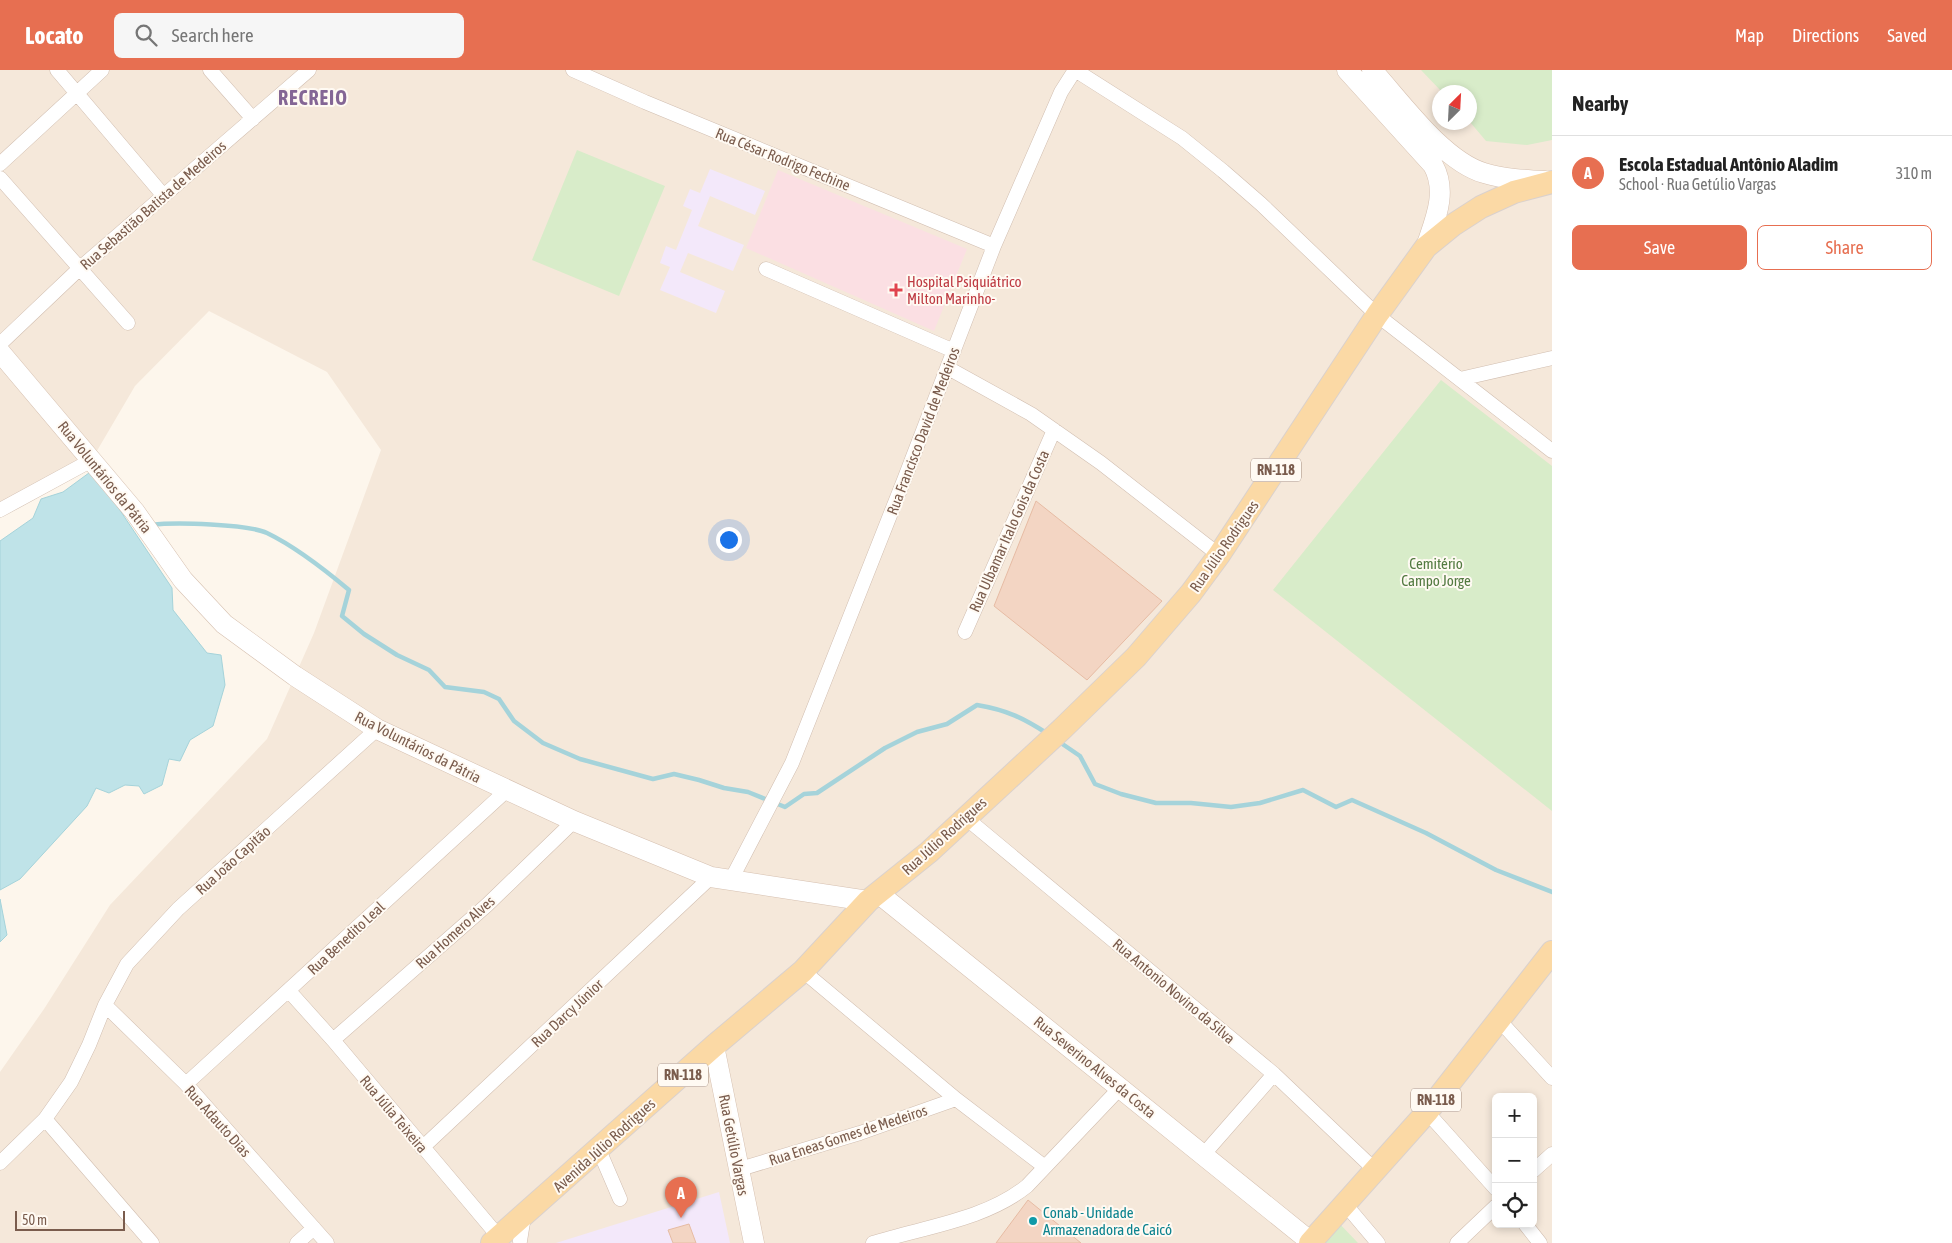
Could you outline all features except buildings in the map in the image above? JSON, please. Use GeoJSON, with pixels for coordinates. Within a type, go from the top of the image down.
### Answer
{"type":"FeatureCollection","features":[{"type":"Feature","properties":{"kind":"main road","name":"Rua Júlio Rodrigues"},"geometry":{"type":"LineString","coordinates":[[873,897],[966,818],[1062,729],[1136,657],[1191,593],[1219,555],[1377,315],[1426,247],[1453,225],[1481,207],[1514,192],[1552,182]]}},
{"type":"Feature","properties":{"kind":"main road","name":"Avenida Júlio Rodrigues"},"geometry":{"type":"LineString","coordinates":[[504,1240],[524,1216],[714,1046],[803,971],[873,897]]}},
{"type":"Feature","properties":{"kind":"main road","name":"RN-118"},"geometry":{"type":"LineString","coordinates":[[1311,1242],[1427,1112],[1552,952]]}},
{"type":"Feature","properties":{"kind":"street"},"geometry":{"type":"LineString","coordinates":[[57,70],[163,195]]}},
{"type":"Feature","properties":{"kind":"street"},"geometry":{"type":"LineString","coordinates":[[0,164],[102,70]]}},
{"type":"Feature","properties":{"kind":"street"},"geometry":{"type":"LineString","coordinates":[[210,70],[253,119]]}},
{"type":"Feature","properties":{"kind":"street","name":"Rua Sebastião Batista de Medeiros"},"geometry":{"type":"LineString","coordinates":[[0,344],[79,269],[309,70]]}},
{"type":"Feature","properties":{"kind":"street","name":"Rua César Rodrigo Fechine"},"geometry":{"type":"LineString","coordinates":[[572,70],[994,246]]}},
{"type":"Feature","properties":{"kind":"street"},"geometry":{"type":"LineString","coordinates":[[1075,70],[1141,110],[1216,165],[1261,204],[1377,315],[1552,451]]}},
{"type":"Feature","properties":{"kind":"street","name":"Rua Francisco David de Medeiros"},"geometry":{"type":"LineString","coordinates":[[721,878],[767,812],[808,725],[994,246],[1057,101],[1075,70]]}},
{"type":"Feature","properties":{"kind":"street"},"geometry":{"type":"LineString","coordinates":[[1347,70],[1433,164],[1439,175],[1440,200],[1426,247]]}},
{"type":"Feature","properties":{"kind":"street"},"geometry":{"type":"LineString","coordinates":[[1372,70],[1440,146],[1468,167],[1500,177],[1552,182]]}},
{"type":"Feature","properties":{"kind":"street"},"geometry":{"type":"LineString","coordinates":[[0,178],[128,324]]}},
{"type":"Feature","properties":{"kind":"street"},"geometry":{"type":"LineString","coordinates":[[766,269],[954,351]]}},
{"type":"Feature","properties":{"kind":"street","name":"Rua Voluntários da Pátria"},"geometry":{"type":"LineString","coordinates":[[0,352],[135,512],[183,580],[224,624],[272,660],[377,729],[574,822],[721,878],[873,897]]}},
{"type":"Feature","properties":{"kind":"street"},"geometry":{"type":"LineString","coordinates":[[1460,379],[1552,358]]}},
{"type":"Feature","properties":{"kind":"street"},"geometry":{"type":"LineString","coordinates":[[948,368],[1031,414],[1101,463],[1219,555]]}},
{"type":"Feature","properties":{"kind":"street","name":"Rua Ulbamar Italo Gois da Costa"},"geometry":{"type":"LineString","coordinates":[[965,632],[1054,430]]}},
{"type":"Feature","properties":{"kind":"street"},"geometry":{"type":"LineString","coordinates":[[0,510],[92,460]]}},
{"type":"Feature","properties":{"kind":"street","name":"Rua João Capitão"},"geometry":{"type":"LineString","coordinates":[[0,1163],[45,1119],[71,1082],[89,1045],[105,1004],[127,964],[178,909],[377,729]]}},
{"type":"Feature","properties":{"kind":"street","name":"Rua Benedito Leal"},"geometry":{"type":"LineString","coordinates":[[186,1084],[506,791]]}},
{"type":"Feature","properties":{"kind":"street","name":"Rua Antonio Novino da Silva"},"geometry":{"type":"LineString","coordinates":[[966,818],[1274,1074],[1375,1170]]}},
{"type":"Feature","properties":{"kind":"street","name":"Rua Homero Alves"},"geometry":{"type":"LineString","coordinates":[[333,1040],[487,905],[574,822]]}},
{"type":"Feature","properties":{"kind":"street","name":"Rua Darcy Júnior"},"geometry":{"type":"LineString","coordinates":[[422,1148],[721,878]]}},
{"type":"Feature","properties":{"kind":"street","name":"Rua Severino Alves da Costa"},"geometry":{"type":"LineString","coordinates":[[873,897],[1204,1154],[1311,1242]]}},
{"type":"Feature","properties":{"kind":"street"},"geometry":{"type":"LineString","coordinates":[[803,971],[956,1099],[1045,1167]]}},
{"type":"Feature","properties":{"kind":"street","name":"Rua Júlia Teixeira"},"geometry":{"type":"LineString","coordinates":[[289,991],[333,1040],[422,1148],[504,1240]]}},
{"type":"Feature","properties":{"kind":"street","name":"Rua Adauto Dias"},"geometry":{"type":"LineString","coordinates":[[105,1004],[186,1084],[326,1243]]}},
{"type":"Feature","properties":{"kind":"street"},"geometry":{"type":"LineString","coordinates":[[1499,1020],[1552,1078]]}},
{"type":"Feature","properties":{"kind":"street","name":"Rua Getúlio Vargas"},"geometry":{"type":"LineString","coordinates":[[714,1046],[754,1243]]}},
{"type":"Feature","properties":{"kind":"street"},"geometry":{"type":"LineString","coordinates":[[1204,1154],[1274,1074]]}},
{"type":"Feature","properties":{"kind":"street"},"geometry":{"type":"LineString","coordinates":[[872,1243],[974,1213],[1010,1199],[1045,1167],[1120,1088]]}},
{"type":"Feature","properties":{"kind":"street","name":"Rua Eneas Gomes de Medeiros"},"geometry":{"type":"LineString","coordinates":[[740,1169],[860,1133],[956,1099]]}},
{"type":"Feature","properties":{"kind":"street"},"geometry":{"type":"LineString","coordinates":[[1427,1112],[1492,1185]]}},
{"type":"Feature","properties":{"kind":"street"},"geometry":{"type":"LineString","coordinates":[[45,1119],[152,1243]]}},
{"type":"Feature","properties":{"kind":"street"},"geometry":{"type":"LineString","coordinates":[[599,1150],[620,1199]]}},
{"type":"Feature","properties":{"kind":"street"},"geometry":{"type":"LineString","coordinates":[[1537,1167],[1552,1154]]}},
{"type":"Feature","properties":{"kind":"street"},"geometry":{"type":"LineString","coordinates":[[1345,1204],[1378,1243]]}},
{"type":"Feature","properties":{"kind":"street"},"geometry":{"type":"LineString","coordinates":[[1457,1243],[1492,1210]]}},
{"type":"Feature","properties":{"kind":"street"},"geometry":{"type":"LineString","coordinates":[[297,1243],[314,1228]]}},
{"type":"Feature","properties":{"kind":"street"},"geometry":{"type":"LineString","coordinates":[[1528,1228],[1540,1243]]}},
{"type":"Feature","properties":{"kind":"shaded area"},"geometry":{"type":"Polygon","coordinates":[[[0,70],[1552,70],[1552,1243],[0,1243],[0,1072],[44,1009],[110,905],[267,739],[314,633],[381,450],[327,372],[209,311],[135,386],[91,461],[0,515],[0,70]]]}},
{"type":"Feature","properties":{"kind":"shaded area"},"geometry":{"type":"Polygon","coordinates":[[[710,169],[765,191],[755,215],[710,196],[698,226],[744,245],[733,271],[688,253],[680,272],[725,291],[716,313],[660,290],[670,267],[660,263],[666,246],[676,250],[692,210],[683,206],[690,189],[700,193],[710,169]]]}},
{"type":"Feature","properties":{"kind":"shaded area","name":"Hospital Psiquiátrico Milton Marinho-"},"geometry":{"type":"Polygon","coordinates":[[[778,170],[967,249],[934,331],[746,248],[778,170]]]}},
{"type":"Feature","properties":{"kind":"shaded area"},"geometry":{"type":"Polygon","coordinates":[[[719,1192],[730,1243],[556,1243],[719,1192]]]}},
{"type":"Feature","properties":{"kind":"green space"},"geometry":{"type":"Polygon","coordinates":[[[1421,70],[1552,70],[1552,140],[1527,145],[1486,141],[1477,130],[1477,85],[1435,85],[1421,70]]]}},
{"type":"Feature","properties":{"kind":"green space"},"geometry":{"type":"Polygon","coordinates":[[[577,150],[665,186],[619,296],[532,260],[577,150]]]}},
{"type":"Feature","properties":{"kind":"green space","name":"Cemitério Campo Jorge"},"geometry":{"type":"Polygon","coordinates":[[[1441,380],[1552,466],[1552,811],[1273,590],[1441,380]]]}},
{"type":"Feature","properties":{"kind":"green space"},"geometry":{"type":"Polygon","coordinates":[[[1337,1221],[1358,1243],[1318,1243],[1337,1221]]]}},
{"type":"Feature","properties":{"kind":"water"},"geometry":{"type":"Polygon","coordinates":[[[93,470],[172,588],[173,610],[207,653],[221,655],[225,685],[213,726],[190,740],[180,761],[169,759],[162,785],[144,794],[139,786],[125,785],[109,793],[96,788],[87,806],[20,879],[0,890],[0,541],[33,518],[41,499],[63,492],[93,470]]]}},
{"type":"Feature","properties":{"kind":"water"},"geometry":{"type":"Polygon","coordinates":[[[0,899],[7,935],[0,942],[0,899]]]}},
{"type":"Feature","properties":{"kind":"waterway"},"geometry":{"type":"LineString","coordinates":[[152,525],[211,524],[258,530],[267,533],[310,559],[349,590],[342,616],[364,634],[397,655],[429,670],[445,687],[484,692],[499,699],[514,721],[543,743],[580,759],[653,779],[674,774],[724,788],[748,792],[785,807],[804,794],[817,793],[885,748],[917,732],[947,724],[977,705],[1014,715],[1048,734]]}},
{"type":"Feature","properties":{"kind":"waterway"},"geometry":{"type":"LineString","coordinates":[[1058,741],[1080,756],[1095,784],[1121,794],[1156,803],[1191,803],[1231,807],[1260,803],[1303,790],[1336,807],[1352,800],[1426,833],[1496,870],[1552,892]]}},
{"type":"Feature","properties":{"kind":"place","name":"Hospital Psiquiátrico Milton Marinho-"},"geometry":{"type":"Point","coordinates":[896,290]}},
{"type":"Feature","properties":{"kind":"place","name":"Escola Estadual Antônio Aladim"},"geometry":{"type":"Point","coordinates":[681,1218]}},
{"type":"Feature","properties":{"kind":"place","name":"Conab - Unidade Armazenadora de Caicó"},"geometry":{"type":"Point","coordinates":[1033,1221]}},
{"type":"Feature","properties":{"kind":"district","name":"RECREIO"},"geometry":{"type":"Point","coordinates":[313,97]}}]}
